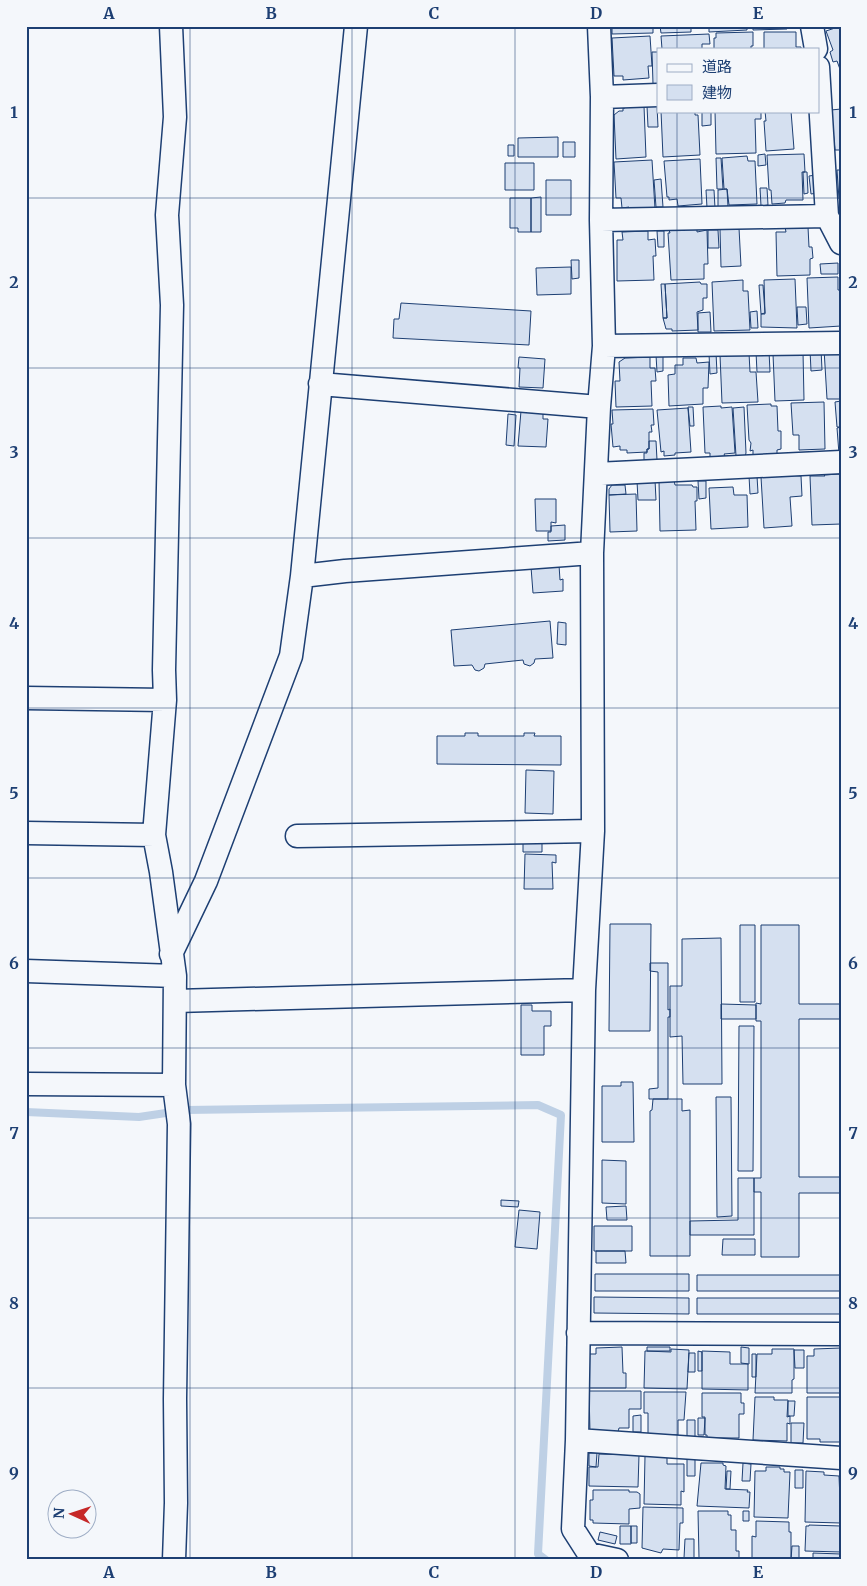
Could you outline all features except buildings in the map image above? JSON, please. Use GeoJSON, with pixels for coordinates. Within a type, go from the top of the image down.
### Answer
{"type":"FeatureCollection","features":[{"type":"Feature","properties":{"kind":"street"},"geometry":{"type":"LineString","coordinates":[[171,26],[175,117],[167,215],[172,305],[164,670],[165,700],[154,835],[175,976],[176,1002],[174,1085],[178,1133],[174,1560]]}},
{"type":"Feature","properties":{"kind":"street"},"geometry":{"type":"LineString","coordinates":[[171,954],[206,881],[290,656],[302,576],[356,26]]}},
{"type":"Feature","properties":{"kind":"street"},"geometry":{"type":"LineString","coordinates":[[599,26],[602,97],[601,220],[604,346],[592,553],[593,831],[584,990],[577,1440],[573,1529],[589,1554],[617,1560]]}},
{"type":"Feature","properties":{"kind":"street"},"geometry":{"type":"LineString","coordinates":[[812,26],[816,48]]}},
{"type":"Feature","properties":{"kind":"street"},"geometry":{"type":"LineString","coordinates":[[602,97],[657,95]]}},
{"type":"Feature","properties":{"kind":"street"},"geometry":{"type":"LineString","coordinates":[[820,98],[827,216],[841,243]]}},
{"type":"Feature","properties":{"kind":"street"},"geometry":{"type":"LineString","coordinates":[[601,220],[827,216]]}},
{"type":"Feature","properties":{"kind":"street"},"geometry":{"type":"LineString","coordinates":[[604,346],[841,343]]}},
{"type":"Feature","properties":{"kind":"street"},"geometry":{"type":"LineString","coordinates":[[320,384],[599,407]]}},
{"type":"Feature","properties":{"kind":"street"},"geometry":{"type":"LineString","coordinates":[[596,474],[841,462]]}},
{"type":"Feature","properties":{"kind":"street"},"geometry":{"type":"LineString","coordinates":[[302,576],[345,571],[592,553]]}},
{"type":"Feature","properties":{"kind":"street"},"geometry":{"type":"LineString","coordinates":[[26,698],[165,700]]}},
{"type":"Feature","properties":{"kind":"street"},"geometry":{"type":"LineString","coordinates":[[297,836],[593,831]]}},
{"type":"Feature","properties":{"kind":"street"},"geometry":{"type":"LineString","coordinates":[[26,832],[154,835]]}},
{"type":"Feature","properties":{"kind":"street"},"geometry":{"type":"LineString","coordinates":[[26,971],[175,976]]}},
{"type":"Feature","properties":{"kind":"street"},"geometry":{"type":"LineString","coordinates":[[176,1002],[584,990]]}},
{"type":"Feature","properties":{"kind":"street"},"geometry":{"type":"LineString","coordinates":[[26,1084],[174,1085]]}},
{"type":"Feature","properties":{"kind":"street"},"geometry":{"type":"LineString","coordinates":[[578,1333],[841,1334]]}},
{"type":"Feature","properties":{"kind":"street"},"geometry":{"type":"LineString","coordinates":[[577,1440],[841,1458]]}},
{"type":"Feature","properties":{"kind":"waterway"},"geometry":{"type":"LineString","coordinates":[[26,1112],[139,1117],[186,1110],[538,1105],[561,1115],[538,1554],[546,1560]]}}]}
